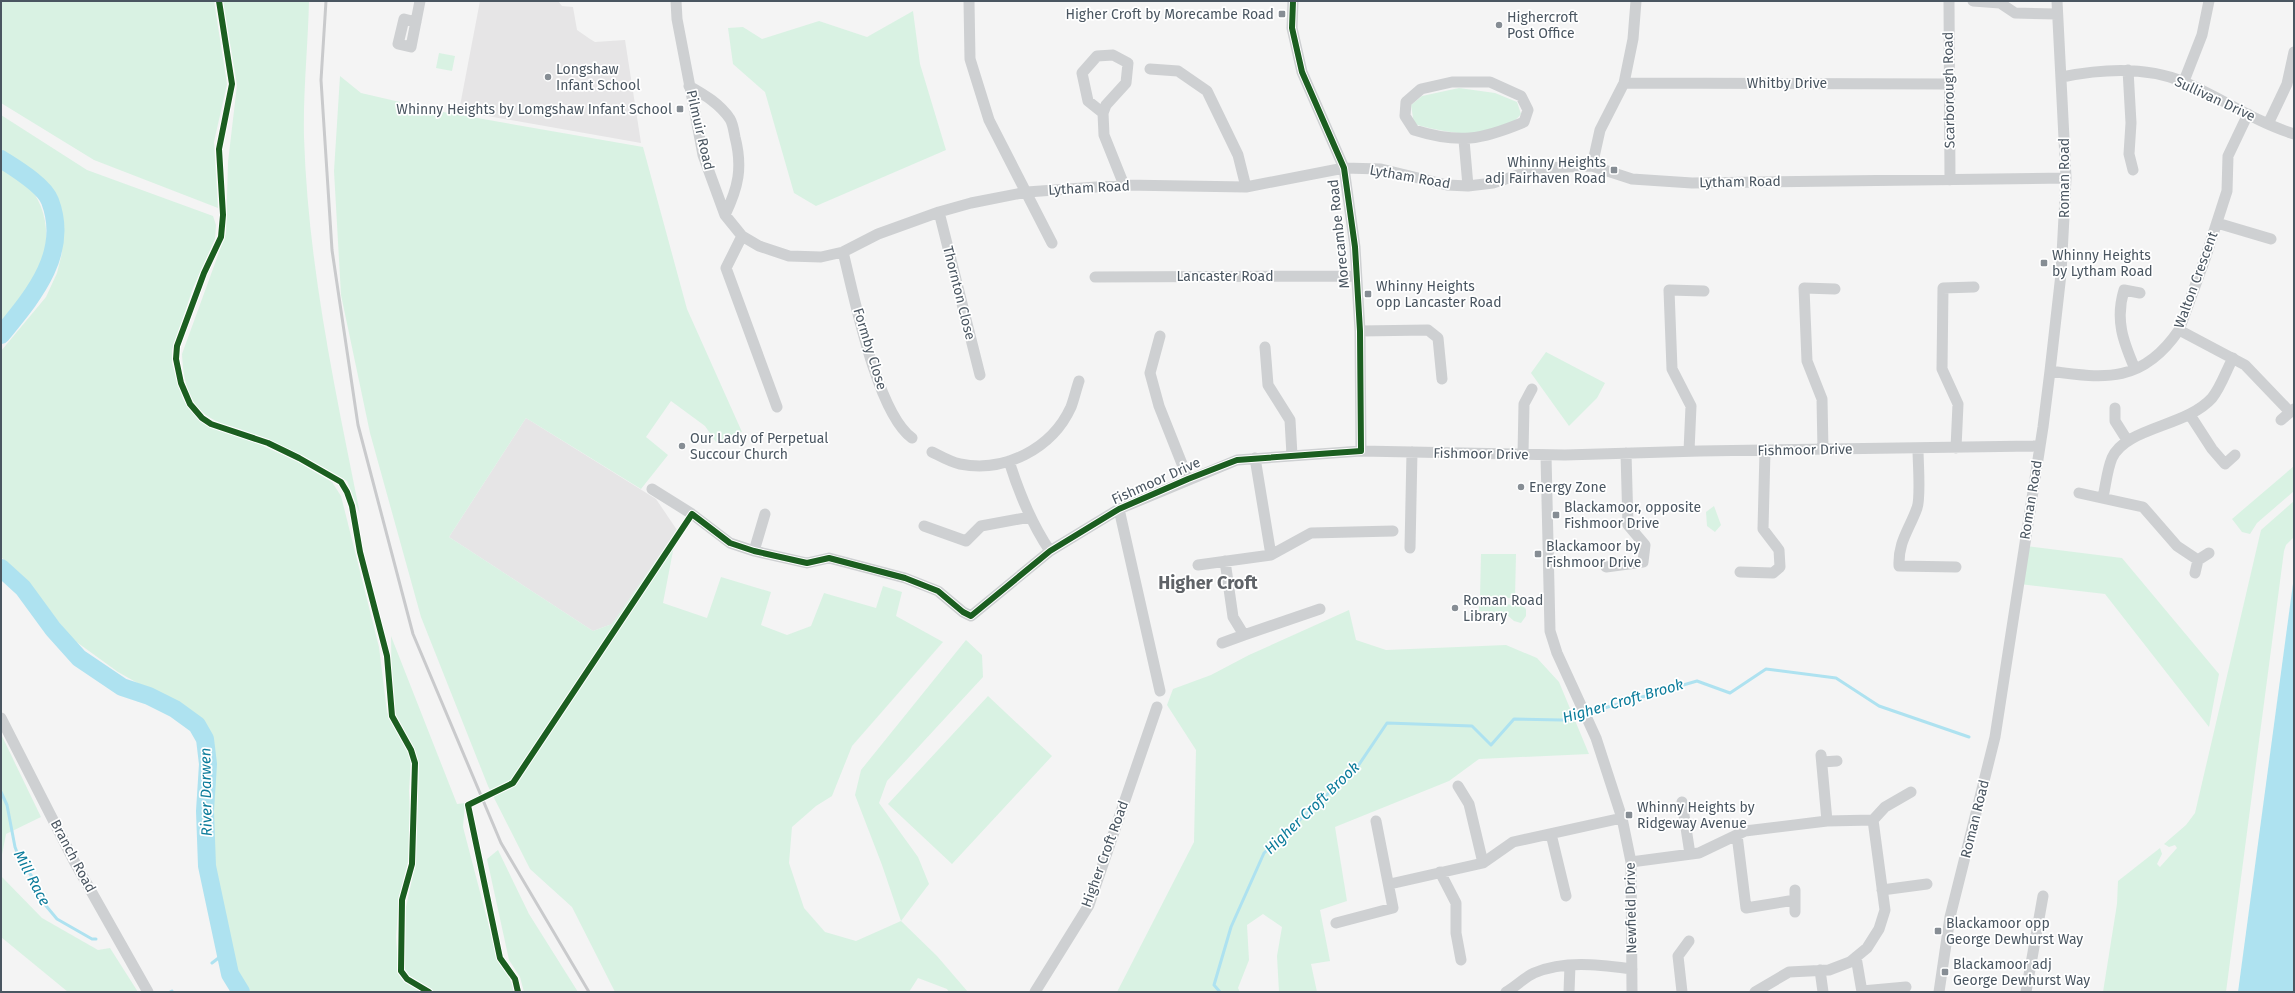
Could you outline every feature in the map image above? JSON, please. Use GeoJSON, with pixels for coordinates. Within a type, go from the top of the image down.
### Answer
{"type":"FeatureCollection","features":[{"type":"Feature","properties":{"kind":"street"},"geometry":{"type":"LineString","coordinates":[[416,22],[420,1]]}},
{"type":"Feature","properties":{"kind":"street","name":"Pilmuir Road"},"geometry":{"type":"LineString","coordinates":[[676,1],[677,19],[703,155],[724,215],[742,236]]}},
{"type":"Feature","properties":{"kind":"street"},"geometry":{"type":"LineString","coordinates":[[969,1],[970,59],[989,120],[1027,192],[1052,244]]}},
{"type":"Feature","properties":{"kind":"street","name":"Morecambe Road"},"geometry":{"type":"LineString","coordinates":[[1293,1],[1292,28],[1302,72],[1344,168],[1356,276],[1360,331],[1360,451]]}},
{"type":"Feature","properties":{"kind":"street"},"geometry":{"type":"LineString","coordinates":[[1592,166],[1600,130],[1624,83],[1633,39],[1636,1]]}},
{"type":"Feature","properties":{"kind":"street","name":"Scarborough Road"},"geometry":{"type":"LineString","coordinates":[[1949,1],[1950,180]]}},
{"type":"Feature","properties":{"kind":"street"},"geometry":{"type":"LineString","coordinates":[[1973,1],[2000,3],[2015,13],[2056,14]]}},
{"type":"Feature","properties":{"kind":"street","name":"Roman Road"},"geometry":{"type":"LineString","coordinates":[[1941,992],[1950,917],[1995,737],[2050,371],[2061,274],[2066,178],[2062,77],[2056,14],[2057,1]]}},
{"type":"Feature","properties":{"kind":"street"},"geometry":{"type":"LineString","coordinates":[[2184,81],[2202,35],[2209,1]]}},
{"type":"Feature","properties":{"kind":"street"},"geometry":{"type":"LineString","coordinates":[[2268,124],[2288,84],[2294,52]]}},
{"type":"Feature","properties":{"kind":"street"},"geometry":{"type":"LineString","coordinates":[[1103,113],[1088,101],[1082,73],[1097,56],[1113,55],[1128,63],[1126,83],[1106,105],[1103,113],[1104,135],[1124,185]]}},
{"type":"Feature","properties":{"kind":"street"},"geometry":{"type":"LineString","coordinates":[[1150,69],[1178,71],[1207,91],[1238,155],[1246,187]]}},
{"type":"Feature","properties":{"kind":"street"},"geometry":{"type":"LineString","coordinates":[[2128,70],[2131,123],[2129,154],[2133,170]]}},
{"type":"Feature","properties":{"kind":"street","name":"Sullivan Drive"},"geometry":{"type":"LineString","coordinates":[[2062,77],[2082,73],[2128,70],[2151,73],[2184,81],[2268,124],[2294,134]]}},
{"type":"Feature","properties":{"kind":"street"},"geometry":{"type":"LineString","coordinates":[[1452,82],[1490,82],[1521,96],[1528,110],[1524,122],[1495,135],[1464,140],[1436,136],[1414,130],[1405,116],[1406,102],[1421,89],[1452,82]]}},
{"type":"Feature","properties":{"kind":"street","name":"Whitby Drive"},"geometry":{"type":"LineString","coordinates":[[1624,83],[1949,84]]}},
{"type":"Feature","properties":{"kind":"street"},"geometry":{"type":"LineString","coordinates":[[690,86],[712,100],[731,120],[738,146],[740,170],[735,193],[724,215]]}},
{"type":"Feature","properties":{"kind":"street","name":"Walton Crescent"},"geometry":{"type":"LineString","coordinates":[[2050,371],[2097,377],[2110,376],[2135,369],[2156,358],[2178,330],[2217,223],[2227,191],[2228,156],[2248,114]]}},
{"type":"Feature","properties":{"kind":"street"},"geometry":{"type":"LineString","coordinates":[[1464,140],[1468,186]]}},
{"type":"Feature","properties":{"kind":"street","name":"Lytham Road"},"geometry":{"type":"LineString","coordinates":[[742,236],[759,246],[789,256],[821,257],[843,252],[878,234],[938,212],[971,203],[1027,192],[1124,185],[1246,187],[1344,168],[1381,169],[1447,185],[1468,186],[1493,183],[1540,168],[1592,166],[1632,179],[1692,183],[2066,178]]}},
{"type":"Feature","properties":{"kind":"street","name":"Thornton Close"},"geometry":{"type":"LineString","coordinates":[[938,212],[980,375]]}},
{"type":"Feature","properties":{"kind":"street"},"geometry":{"type":"LineString","coordinates":[[2217,223],[2271,239]]}},
{"type":"Feature","properties":{"kind":"street"},"geometry":{"type":"LineString","coordinates":[[742,236],[726,268],[777,407]]}},
{"type":"Feature","properties":{"kind":"street","name":"Formby Close"},"geometry":{"type":"LineString","coordinates":[[843,252],[871,362],[892,413],[903,431],[912,438]]}},
{"type":"Feature","properties":{"kind":"street","name":"Lancaster Road"},"geometry":{"type":"LineString","coordinates":[[1095,277],[1356,276]]}},
{"type":"Feature","properties":{"kind":"street"},"geometry":{"type":"LineString","coordinates":[[1956,448],[1958,404],[1942,369],[1943,288],[1974,287]]}},
{"type":"Feature","properties":{"kind":"street"},"geometry":{"type":"LineString","coordinates":[[1822,450],[1822,400],[1807,361],[1804,288],[1835,289]]}},
{"type":"Feature","properties":{"kind":"street"},"geometry":{"type":"LineString","coordinates":[[1689,451],[1690,406],[1672,369],[1669,290],[1704,290]]}},
{"type":"Feature","properties":{"kind":"street"},"geometry":{"type":"LineString","coordinates":[[2135,369],[2120,332],[2120,304],[2124,290],[2140,293]]}},
{"type":"Feature","properties":{"kind":"street"},"geometry":{"type":"LineString","coordinates":[[1360,331],[1428,330],[1438,338],[1442,379]]}},
{"type":"Feature","properties":{"kind":"street"},"geometry":{"type":"LineString","coordinates":[[2178,330],[2233,358],[2253,371],[2292,411],[2281,420]]}},
{"type":"Feature","properties":{"kind":"street"},"geometry":{"type":"LineString","coordinates":[[1160,336],[1150,373],[1159,406],[1188,479]]}},
{"type":"Feature","properties":{"kind":"street"},"geometry":{"type":"LineString","coordinates":[[1265,347],[1268,385],[1290,420],[1292,455]]}},
{"type":"Feature","properties":{"kind":"street"},"geometry":{"type":"LineString","coordinates":[[2103,497],[2113,457],[2127,440],[2190,416],[2212,398],[2233,358]]}},
{"type":"Feature","properties":{"kind":"street"},"geometry":{"type":"LineString","coordinates":[[932,452],[959,464],[989,466],[1022,457],[1050,438],[1070,408],[1079,381]]}},
{"type":"Feature","properties":{"kind":"street"},"geometry":{"type":"LineString","coordinates":[[1523,454],[1524,404],[1532,389]]}},
{"type":"Feature","properties":{"kind":"street"},"geometry":{"type":"LineString","coordinates":[[2116,408],[2115,421],[2127,440]]}},
{"type":"Feature","properties":{"kind":"street"},"geometry":{"type":"LineString","coordinates":[[2190,416],[2212,449],[2225,464],[2235,455]]}},
{"type":"Feature","properties":{"kind":"street","name":"Fishmoor Drive"},"geometry":{"type":"LineString","coordinates":[[754,551],[807,563],[829,558],[905,578],[938,591],[969,616],[973,615],[1050,551],[1119,509],[1188,479],[1238,460],[1360,451],[1546,455],[1689,451],[1918,450],[2039,446]]}},
{"type":"Feature","properties":{"kind":"street"},"geometry":{"type":"LineString","coordinates":[[1918,450],[1918,507],[1906,529],[1900,547],[1899,566],[1956,567]]}},
{"type":"Feature","properties":{"kind":"street"},"geometry":{"type":"LineString","coordinates":[[1740,572],[1773,573],[1780,567],[1779,550],[1763,529],[1765,451]]}},
{"type":"Feature","properties":{"kind":"street"},"geometry":{"type":"LineString","coordinates":[[1410,548],[1412,452]]}},
{"type":"Feature","properties":{"kind":"street"},"geometry":{"type":"LineString","coordinates":[[1606,567],[1643,562],[1645,546],[1628,525],[1626,453]]}},
{"type":"Feature","properties":{"kind":"street","name":"Newfield Drive"},"geometry":{"type":"LineString","coordinates":[[1546,455],[1550,631],[1557,653],[1596,738],[1622,818],[1632,862],[1632,992]]}},
{"type":"Feature","properties":{"kind":"street"},"geometry":{"type":"LineString","coordinates":[[1255,458],[1271,555]]}},
{"type":"Feature","properties":{"kind":"street"},"geometry":{"type":"LineString","coordinates":[[1009,461],[1018,491],[1030,517],[1050,551]]}},
{"type":"Feature","properties":{"kind":"street"},"geometry":{"type":"LineString","coordinates":[[652,489],[692,514],[730,542],[754,551],[765,514]]}},
{"type":"Feature","properties":{"kind":"street"},"geometry":{"type":"LineString","coordinates":[[2079,493],[2103,497],[2143,507],[2177,546],[2198,560]]}},
{"type":"Feature","properties":{"kind":"street"},"geometry":{"type":"LineString","coordinates":[[1119,509],[1160,691]]}},
{"type":"Feature","properties":{"kind":"street"},"geometry":{"type":"LineString","coordinates":[[924,526],[966,541],[981,526],[1030,517]]}},
{"type":"Feature","properties":{"kind":"street"},"geometry":{"type":"LineString","coordinates":[[1198,565],[1271,555],[1311,533],[1393,531]]}},
{"type":"Feature","properties":{"kind":"street"},"geometry":{"type":"LineString","coordinates":[[2196,573],[2198,560],[2209,553]]}},
{"type":"Feature","properties":{"kind":"street"},"geometry":{"type":"LineString","coordinates":[[1225,561],[1233,617],[1244,635]]}},
{"type":"Feature","properties":{"kind":"street"},"geometry":{"type":"LineString","coordinates":[[1222,643],[1320,609]]}},
{"type":"Feature","properties":{"kind":"street","name":"Higher Croft Road"},"geometry":{"type":"LineString","coordinates":[[1034,992],[1089,905],[1157,708]]}},
{"type":"Feature","properties":{"kind":"street","name":"Branch Road"},"geometry":{"type":"LineString","coordinates":[[1,718],[74,861],[148,992]]}},
{"type":"Feature","properties":{"kind":"street"},"geometry":{"type":"LineString","coordinates":[[1827,821],[1821,758],[1836,761]]}},
{"type":"Feature","properties":{"kind":"street"},"geometry":{"type":"LineString","coordinates":[[1458,786],[1469,804],[1482,863]]}},
{"type":"Feature","properties":{"kind":"street"},"geometry":{"type":"LineString","coordinates":[[1755,992],[1789,972],[1820,970],[1836,967],[1850,962],[1867,948],[1879,929],[1885,910],[1874,820],[1885,806],[1911,792]]}},
{"type":"Feature","properties":{"kind":"street"},"geometry":{"type":"LineString","coordinates":[[1682,802],[1690,854]]}},
{"type":"Feature","properties":{"kind":"street"},"geometry":{"type":"LineString","coordinates":[[1390,884],[1482,863],[1513,842],[1622,818]]}},
{"type":"Feature","properties":{"kind":"street"},"geometry":{"type":"LineString","coordinates":[[1632,862],[1699,852],[1745,831],[1827,821],[1874,820]]}},
{"type":"Feature","properties":{"kind":"street"},"geometry":{"type":"LineString","coordinates":[[1336,923],[1393,908],[1390,884],[1376,821]]}},
{"type":"Feature","properties":{"kind":"street"},"geometry":{"type":"LineString","coordinates":[[1551,834],[1566,896]]}},
{"type":"Feature","properties":{"kind":"street"},"geometry":{"type":"LineString","coordinates":[[1737,834],[1746,908],[1795,895],[1796,912]]}},
{"type":"Feature","properties":{"kind":"street"},"geometry":{"type":"LineString","coordinates":[[1440,872],[1456,903],[1456,934],[1461,960]]}},
{"type":"Feature","properties":{"kind":"street"},"geometry":{"type":"LineString","coordinates":[[1882,890],[1928,884]]}},
{"type":"Feature","properties":{"kind":"street"},"geometry":{"type":"LineString","coordinates":[[2026,992],[2043,896]]}},
{"type":"Feature","properties":{"kind":"street"},"geometry":{"type":"LineString","coordinates":[[1682,992],[1678,956],[1688,941]]}},
{"type":"Feature","properties":{"kind":"street"},"geometry":{"type":"LineString","coordinates":[[1856,957],[1862,992],[1906,987]]}},
{"type":"Feature","properties":{"kind":"street"},"geometry":{"type":"LineString","coordinates":[[1506,992],[1534,974],[1570,965],[1586,964],[1632,969]]}},
{"type":"Feature","properties":{"kind":"street"},"geometry":{"type":"LineString","coordinates":[[1569,992],[1570,965]]}},
{"type":"Feature","properties":{"kind":"street"},"geometry":{"type":"LineString","coordinates":[[1820,970],[1823,992]]}},
{"type":"Feature","properties":{"kind":"shaded area","name":"Longshaw Infant School"},"geometry":{"type":"Polygon","coordinates":[[[480,1],[558,1],[562,6],[573,7],[577,30],[595,42],[625,40],[641,143],[459,111],[480,1]]]}},
{"type":"Feature","properties":{"kind":"shaded area"},"geometry":{"type":"Polygon","coordinates":[[[526,418],[656,499],[677,530],[612,624],[593,631],[449,537],[526,418]]]}},
{"type":"Feature","properties":{"kind":"green space"},"geometry":{"type":"Polygon","coordinates":[[[1,1],[214,1],[227,84],[214,142],[218,208],[94,160],[1,103],[1,1]]]}},
{"type":"Feature","properties":{"kind":"green space"},"geometry":{"type":"Polygon","coordinates":[[[223,1],[309,1],[304,103],[304,137],[311,232],[332,374],[360,514],[347,481],[311,461],[273,443],[211,418],[194,403],[187,388],[182,354],[226,233],[228,162],[237,85],[223,1]]]}},
{"type":"Feature","properties":{"kind":"green space"},"geometry":{"type":"Polygon","coordinates":[[[913,11],[920,64],[946,150],[816,206],[794,193],[765,92],[733,64],[728,28],[743,27],[762,39],[819,21],[867,37],[913,11]]]}},
{"type":"Feature","properties":{"kind":"green space"},"geometry":{"type":"Polygon","coordinates":[[[439,53],[455,56],[452,71],[436,68],[439,53]]]}},
{"type":"Feature","properties":{"kind":"green space"},"geometry":{"type":"Polygon","coordinates":[[[340,76],[361,93],[443,112],[643,147],[687,309],[742,432],[716,442],[705,426],[671,401],[646,437],[668,455],[641,489],[526,418],[449,537],[593,631],[612,624],[677,530],[663,603],[707,618],[721,577],[771,592],[761,625],[787,635],[811,626],[824,593],[876,608],[883,586],[902,592],[896,616],[943,642],[852,746],[832,796],[816,806],[792,827],[789,863],[804,908],[825,932],[856,941],[901,921],[937,956],[968,992],[949,992],[947,989],[918,978],[909,992],[615,992],[572,907],[530,869],[488,786],[421,617],[370,433],[341,295],[334,171],[340,76]]]}},
{"type":"Feature","properties":{"kind":"green space"},"geometry":{"type":"Polygon","coordinates":[[[1459,88],[1495,93],[1517,102],[1521,114],[1511,123],[1499,129],[1485,133],[1456,133],[1414,124],[1411,105],[1422,96],[1459,88]]]}},
{"type":"Feature","properties":{"kind":"green space"},"geometry":{"type":"Polygon","coordinates":[[[1,115],[87,170],[213,216],[216,225],[215,239],[193,288],[172,350],[172,363],[183,399],[192,412],[205,424],[259,444],[300,463],[332,482],[341,496],[379,647],[387,712],[409,751],[411,760],[409,791],[411,835],[408,862],[399,898],[396,937],[400,976],[405,982],[423,992],[244,992],[239,981],[211,863],[213,772],[210,743],[201,726],[187,711],[118,672],[71,638],[25,578],[1,557],[1,351],[46,297],[57,273],[62,253],[62,231],[56,199],[34,173],[20,161],[4,153],[1,148],[1,115]]]}},
{"type":"Feature","properties":{"kind":"green space"},"geometry":{"type":"Polygon","coordinates":[[[1,165],[24,181],[34,193],[41,206],[45,219],[46,234],[43,262],[38,276],[28,294],[1,328],[1,165]]]}},
{"type":"Feature","properties":{"kind":"green space"},"geometry":{"type":"Polygon","coordinates":[[[1546,352],[1605,383],[1597,398],[1569,426],[1531,373],[1546,352]]]}},
{"type":"Feature","properties":{"kind":"green space"},"geometry":{"type":"Polygon","coordinates":[[[2294,466],[2294,491],[2257,523],[2250,534],[2242,532],[2232,519],[2294,466]]]}},
{"type":"Feature","properties":{"kind":"green space"},"geometry":{"type":"Polygon","coordinates":[[[2294,501],[2294,537],[2286,545],[2284,551],[2226,992],[2103,992],[2117,904],[2118,881],[2160,848],[2162,854],[2157,864],[2160,867],[2177,848],[2175,845],[2169,847],[2164,844],[2186,825],[2195,813],[2261,530],[2294,501]]]}},
{"type":"Feature","properties":{"kind":"green space"},"geometry":{"type":"Polygon","coordinates":[[[1714,506],[1721,525],[1715,532],[1707,526],[1706,512],[1714,506]]]}},
{"type":"Feature","properties":{"kind":"green space"},"geometry":{"type":"Polygon","coordinates":[[[2026,546],[2122,558],[2219,674],[2209,727],[2105,594],[2020,584],[2026,546]]]}},
{"type":"Feature","properties":{"kind":"green space"},"geometry":{"type":"Polygon","coordinates":[[[1481,554],[1516,554],[1515,598],[1480,598],[1481,554]]]}},
{"type":"Feature","properties":{"kind":"green space"},"geometry":{"type":"Polygon","coordinates":[[[1479,603],[1522,605],[1526,609],[1526,616],[1521,623],[1514,621],[1506,614],[1479,611],[1479,603]]]}},
{"type":"Feature","properties":{"kind":"green space"},"geometry":{"type":"Polygon","coordinates":[[[1349,610],[1356,640],[1386,650],[1506,645],[1537,658],[1559,682],[1589,754],[1479,759],[1449,781],[1335,827],[1347,901],[1320,910],[1330,961],[1311,964],[1317,992],[1279,992],[1277,956],[1282,927],[1263,914],[1247,925],[1249,960],[1238,988],[1240,992],[1117,992],[1194,842],[1196,750],[1167,705],[1173,689],[1211,675],[1249,655],[1349,610]]]}},
{"type":"Feature","properties":{"kind":"green space"},"geometry":{"type":"Polygon","coordinates":[[[391,636],[457,804],[465,803],[463,827],[497,957],[507,971],[515,992],[435,992],[405,973],[403,955],[405,912],[415,865],[418,762],[414,749],[400,728],[395,716],[391,686],[391,636]]]}},
{"type":"Feature","properties":{"kind":"green space"},"geometry":{"type":"Polygon","coordinates":[[[966,640],[982,655],[983,677],[887,781],[879,803],[918,857],[929,884],[901,921],[882,865],[855,795],[861,770],[966,640]]]}},
{"type":"Feature","properties":{"kind":"green space"},"geometry":{"type":"Polygon","coordinates":[[[988,696],[1052,756],[952,864],[888,804],[988,696]]]}},
{"type":"Feature","properties":{"kind":"green space"},"geometry":{"type":"Polygon","coordinates":[[[1,734],[41,817],[6,834],[1,860],[1,734]]]}},
{"type":"Feature","properties":{"kind":"green space"},"geometry":{"type":"Polygon","coordinates":[[[498,850],[529,914],[578,992],[524,992],[520,977],[509,960],[487,859],[498,850]]]}},
{"type":"Feature","properties":{"kind":"green space"},"geometry":{"type":"Polygon","coordinates":[[[1,876],[42,918],[98,950],[110,948],[138,992],[68,992],[1,937],[1,876]]]}},
{"type":"Feature","properties":{"kind":"water"},"geometry":{"type":"Polygon","coordinates":[[[2294,576],[2294,992],[2238,992],[2294,576]]]}},
{"type":"Feature","properties":{"kind":"waterway","name":"River Darwen"},"geometry":{"type":"LineString","coordinates":[[1,159],[28,177],[42,189],[50,201],[55,220],[55,239],[45,274],[25,305],[1,335]]}},
{"type":"Feature","properties":{"kind":"waterway","name":"River Darwen"},"geometry":{"type":"LineString","coordinates":[[1,568],[23,588],[53,629],[79,658],[122,687],[149,696],[175,709],[197,725],[205,739],[208,764],[205,811],[207,866],[230,974],[241,992]]}},
{"type":"Feature","properties":{"kind":"waterway","name":"Higher Croft Brook"},"geometry":{"type":"LineString","coordinates":[[1587,713],[1697,681],[1730,693],[1766,669],[1836,678],[1879,706],[1969,737]]}},
{"type":"Feature","properties":{"kind":"waterway","name":"Higher Croft Brook"},"geometry":{"type":"LineString","coordinates":[[1220,992],[1214,985],[1231,927],[1264,853],[1358,766],[1387,723],[1472,726],[1491,745],[1514,719],[1562,720],[1582,715]]}},
{"type":"Feature","properties":{"kind":"waterway","name":"Mill Race"},"geometry":{"type":"LineString","coordinates":[[1,792],[7,805],[15,847],[20,860],[33,878],[42,901],[57,919],[92,939],[96,939]]}},
{"type":"Feature","properties":{"kind":"waterway"},"geometry":{"type":"LineString","coordinates":[[212,963],[225,953]]}},
{"type":"Feature","properties":{"kind":"railway"},"geometry":{"type":"LineString","coordinates":[[326,1],[321,80],[332,250],[358,425],[413,634],[501,843],[589,992]]}},
{"type":"Feature","properties":{"kind":"cycle path"},"geometry":{"type":"LineString","coordinates":[[219,1],[232,84],[219,149],[223,215],[221,237],[204,273],[177,346],[176,359],[181,383],[190,404],[202,418],[211,424],[268,443],[299,458],[341,482],[347,492],[352,506],[360,552],[387,656],[392,716],[411,750],[415,763],[412,864],[402,900],[401,971],[407,979],[429,992]]}},
{"type":"Feature","properties":{"kind":"cycle path"},"geometry":{"type":"LineString","coordinates":[[518,992],[515,979],[500,958],[468,805],[513,783],[692,514],[730,543],[754,551],[807,563],[829,558],[905,578],[938,591],[963,612],[971,616],[1050,551],[1119,509],[1188,479],[1237,460],[1361,451],[1360,331],[1355,247],[1344,168],[1302,72],[1292,28],[1293,1]]}},
{"type":"Feature","properties":{"kind":"place","name":"Higher Croft by Morecambe Road"},"geometry":{"type":"Point","coordinates":[1282,14]}},
{"type":"Feature","properties":{"kind":"place","name":"Highercroft Post Office"},"geometry":{"type":"Point","coordinates":[1499,25]}},
{"type":"Feature","properties":{"kind":"place","name":"Longshaw Infant School"},"geometry":{"type":"Point","coordinates":[548,77]}},
{"type":"Feature","properties":{"kind":"place","name":"Whinny Heights by Lomgshaw Infant School"},"geometry":{"type":"Point","coordinates":[680,109]}},
{"type":"Feature","properties":{"kind":"place","name":"Whinny Heights adj Fairhaven Road"},"geometry":{"type":"Point","coordinates":[1614,170]}},
{"type":"Feature","properties":{"kind":"place","name":"Whinny Heights by Lytham Road"},"geometry":{"type":"Point","coordinates":[2044,263]}},
{"type":"Feature","properties":{"kind":"place","name":"Whinny Heights opp Lancaster Road"},"geometry":{"type":"Point","coordinates":[1368,294]}},
{"type":"Feature","properties":{"kind":"place","name":"Our Lady of Perpetual Succour Church"},"geometry":{"type":"Point","coordinates":[682,446]}},
{"type":"Feature","properties":{"kind":"place","name":"Energy Zone"},"geometry":{"type":"Point","coordinates":[1521,487]}},
{"type":"Feature","properties":{"kind":"place","name":"Blackamoor, opposite Fishmoor Drive"},"geometry":{"type":"Point","coordinates":[1556,515]}},
{"type":"Feature","properties":{"kind":"place","name":"Blackamoor by Fishmoor Drive"},"geometry":{"type":"Point","coordinates":[1538,554]}},
{"type":"Feature","properties":{"kind":"place","name":"Roman Road Library"},"geometry":{"type":"Point","coordinates":[1455,608]}},
{"type":"Feature","properties":{"kind":"place","name":"Whinny Heights by Ridgeway Avenue"},"geometry":{"type":"Point","coordinates":[1629,815]}},
{"type":"Feature","properties":{"kind":"place","name":"Blackamoor opp George Dewhurst Way"},"geometry":{"type":"Point","coordinates":[1938,931]}},
{"type":"Feature","properties":{"kind":"place","name":"Blackamoor adj George Dewhurst Way"},"geometry":{"type":"Point","coordinates":[1945,972]}},
{"type":"Feature","properties":{"kind":"district","name":"Higher Croft"},"geometry":{"type":"Point","coordinates":[1208,583]}}]}
